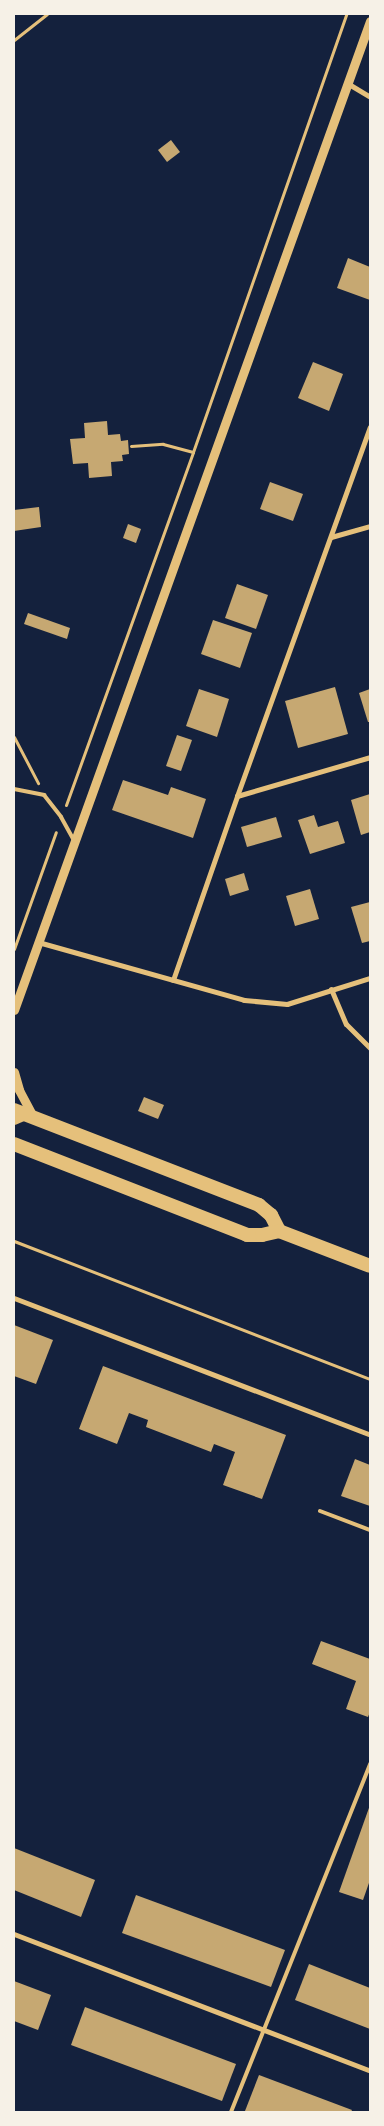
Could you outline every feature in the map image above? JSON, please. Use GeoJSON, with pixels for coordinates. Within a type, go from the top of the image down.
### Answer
{"type":"FeatureCollection","features":[{"type":"Feature","properties":{"kind":"highway"},"geometry":{"type":"LineString","coordinates":[[22,1116],[259,1204],[271,1215],[279,1231]]}},
{"type":"Feature","properties":{"kind":"highway"},"geometry":{"type":"LineString","coordinates":[[14,1144],[247,1235],[262,1235],[279,1231],[370,1266]]}},
{"type":"Feature","properties":{"kind":"street"},"geometry":{"type":"LineString","coordinates":[[14,1010],[370,21]]}},
{"type":"Feature","properties":{"kind":"street"},"geometry":{"type":"LineString","coordinates":[[347,84],[370,97]]}},
{"type":"Feature","properties":{"kind":"street"},"geometry":{"type":"LineString","coordinates":[[173,980],[370,427]]}},
{"type":"Feature","properties":{"kind":"street"},"geometry":{"type":"LineString","coordinates":[[331,537],[370,526]]}},
{"type":"Feature","properties":{"kind":"street"},"geometry":{"type":"LineString","coordinates":[[237,796],[370,758]]}},
{"type":"Feature","properties":{"kind":"street"},"geometry":{"type":"LineString","coordinates":[[38,942],[244,1000],[287,1004],[370,978]]}},
{"type":"Feature","properties":{"kind":"street"},"geometry":{"type":"LineString","coordinates":[[331,989],[346,1024],[370,1048]]}},
{"type":"Feature","properties":{"kind":"street"},"geometry":{"type":"LineString","coordinates":[[14,1072],[19,1090],[22,1116]]}},
{"type":"Feature","properties":{"kind":"street"},"geometry":{"type":"LineString","coordinates":[[14,1298],[370,1435]]}},
{"type":"Feature","properties":{"kind":"street"},"geometry":{"type":"LineString","coordinates":[[14,1934],[370,2071]]}},
{"type":"Feature","properties":{"kind":"lane"},"geometry":{"type":"LineString","coordinates":[[14,790],[44,795],[62,817],[74,840]]}},
{"type":"Feature","properties":{"kind":"lane"},"geometry":{"type":"LineString","coordinates":[[320,1511],[370,1530]]}},
{"type":"Feature","properties":{"kind":"lane"},"geometry":{"type":"LineString","coordinates":[[231,2112],[370,1764]]}},
{"type":"Feature","properties":{"kind":"path"},"geometry":{"type":"LineString","coordinates":[[14,40],[47,14]]}},
{"type":"Feature","properties":{"kind":"path"},"geometry":{"type":"LineString","coordinates":[[14,949],[193,452],[346,14]]}},
{"type":"Feature","properties":{"kind":"path"},"geometry":{"type":"LineString","coordinates":[[131,446],[163,444],[193,452]]}},
{"type":"Feature","properties":{"kind":"path"},"geometry":{"type":"LineString","coordinates":[[14,737],[44,795]]}},
{"type":"Feature","properties":{"kind":"path"},"geometry":{"type":"LineString","coordinates":[[14,1240],[370,1379]]}},
{"type":"Feature","properties":{"kind":"building"},"geometry":{"type":"Polygon","coordinates":[[[171,140],[180,152],[167,162],[158,150],[171,140]]]}},
{"type":"Feature","properties":{"kind":"building"},"geometry":{"type":"Polygon","coordinates":[[[348,258],[370,267],[370,300],[337,288],[348,258]]]}},
{"type":"Feature","properties":{"kind":"building"},"geometry":{"type":"Polygon","coordinates":[[[313,362],[343,374],[329,411],[298,398],[313,362]]]}},
{"type":"Feature","properties":{"kind":"building"},"geometry":{"type":"Polygon","coordinates":[[[107,421],[108,435],[120,434],[121,441],[128,440],[129,454],[122,455],[123,461],[111,462],[112,476],[89,478],[88,463],[73,464],[70,439],[85,438],[84,423],[107,421]]]}},
{"type":"Feature","properties":{"kind":"building"},"geometry":{"type":"Polygon","coordinates":[[[270,482],[303,494],[293,521],[260,509],[270,482]]]}},
{"type":"Feature","properties":{"kind":"building"},"geometry":{"type":"Polygon","coordinates":[[[39,507],[41,527],[14,531],[14,510],[39,507]]]}},
{"type":"Feature","properties":{"kind":"building"},"geometry":{"type":"Polygon","coordinates":[[[128,524],[141,529],[136,543],[123,538],[128,524]]]}},
{"type":"Feature","properties":{"kind":"building"},"geometry":{"type":"Polygon","coordinates":[[[237,584],[268,595],[256,629],[225,618],[237,584]]]}},
{"type":"Feature","properties":{"kind":"building"},"geometry":{"type":"Polygon","coordinates":[[[28,613],[70,628],[67,639],[24,624],[28,613]]]}},
{"type":"Feature","properties":{"kind":"building"},"geometry":{"type":"Polygon","coordinates":[[[213,620],[252,633],[240,668],[201,654],[213,620]]]}},
{"type":"Feature","properties":{"kind":"building"},"geometry":{"type":"Polygon","coordinates":[[[335,687],[348,734],[298,748],[285,701],[335,687]]]}},
{"type":"Feature","properties":{"kind":"building"},"geometry":{"type":"Polygon","coordinates":[[[199,689],[229,699],[217,737],[186,726],[199,689]]]}},
{"type":"Feature","properties":{"kind":"building"},"geometry":{"type":"Polygon","coordinates":[[[370,689],[370,722],[368,722],[359,693],[370,689]]]}},
{"type":"Feature","properties":{"kind":"building"},"geometry":{"type":"Polygon","coordinates":[[[177,735],[192,740],[181,771],[166,766],[177,735]]]}},
{"type":"Feature","properties":{"kind":"building"},"geometry":{"type":"Polygon","coordinates":[[[123,780],[168,795],[171,787],[206,799],[193,838],[112,810],[123,780]]]}},
{"type":"Feature","properties":{"kind":"building"},"geometry":{"type":"Polygon","coordinates":[[[370,794],[370,832],[361,835],[351,800],[370,794]]]}},
{"type":"Feature","properties":{"kind":"building"},"geometry":{"type":"Polygon","coordinates":[[[314,815],[318,827],[338,821],[345,843],[310,854],[298,820],[314,815]]]}},
{"type":"Feature","properties":{"kind":"building"},"geometry":{"type":"Polygon","coordinates":[[[276,817],[282,837],[247,847],[241,827],[276,817]]]}},
{"type":"Feature","properties":{"kind":"building"},"geometry":{"type":"Polygon","coordinates":[[[244,873],[249,890],[230,896],[225,879],[244,873]]]}},
{"type":"Feature","properties":{"kind":"building"},"geometry":{"type":"Polygon","coordinates":[[[310,889],[319,919],[295,926],[286,896],[310,889]]]}},
{"type":"Feature","properties":{"kind":"building"},"geometry":{"type":"Polygon","coordinates":[[[370,902],[370,941],[362,943],[351,907],[370,902]]]}},
{"type":"Feature","properties":{"kind":"building"},"geometry":{"type":"Polygon","coordinates":[[[144,1097],[164,1105],[158,1119],[138,1111],[144,1097]]]}},
{"type":"Feature","properties":{"kind":"building"},"geometry":{"type":"Polygon","coordinates":[[[14,1325],[53,1340],[36,1384],[14,1376],[14,1325]]]}},
{"type":"Feature","properties":{"kind":"building"},"geometry":{"type":"Polygon","coordinates":[[[103,1366],[286,1435],[262,1499],[223,1485],[235,1452],[214,1444],[211,1452],[146,1427],[148,1420],[129,1413],[117,1444],[79,1429],[103,1366]]]}},
{"type":"Feature","properties":{"kind":"building"},"geometry":{"type":"Polygon","coordinates":[[[355,1459],[370,1465],[370,1506],[341,1496],[355,1459]]]}},
{"type":"Feature","properties":{"kind":"building"},"geometry":{"type":"Polygon","coordinates":[[[321,1641],[370,1659],[370,1712],[368,1717],[346,1709],[356,1681],[312,1664],[321,1641]]]}},
{"type":"Feature","properties":{"kind":"building"},"geometry":{"type":"Polygon","coordinates":[[[370,1805],[370,1880],[363,1900],[339,1892],[370,1805]]]}},
{"type":"Feature","properties":{"kind":"building"},"geometry":{"type":"Polygon","coordinates":[[[14,1848],[95,1880],[81,1917],[14,1890],[14,1848]]]}},
{"type":"Feature","properties":{"kind":"building"},"geometry":{"type":"Polygon","coordinates":[[[136,1895],[285,1950],[271,1987],[122,1933],[136,1895]]]}},
{"type":"Feature","properties":{"kind":"building"},"geometry":{"type":"Polygon","coordinates":[[[309,1964],[370,1988],[370,2029],[295,2000],[309,1964]]]}},
{"type":"Feature","properties":{"kind":"building"},"geometry":{"type":"Polygon","coordinates":[[[14,1981],[51,1995],[38,2030],[14,2021],[14,1981]]]}},
{"type":"Feature","properties":{"kind":"building"},"geometry":{"type":"Polygon","coordinates":[[[85,2007],[236,2064],[222,2101],[71,2045],[85,2007]]]}},
{"type":"Feature","properties":{"kind":"building"},"geometry":{"type":"Polygon","coordinates":[[[259,2075],[352,2110],[351,2112],[245,2111],[259,2075]]]}}]}
